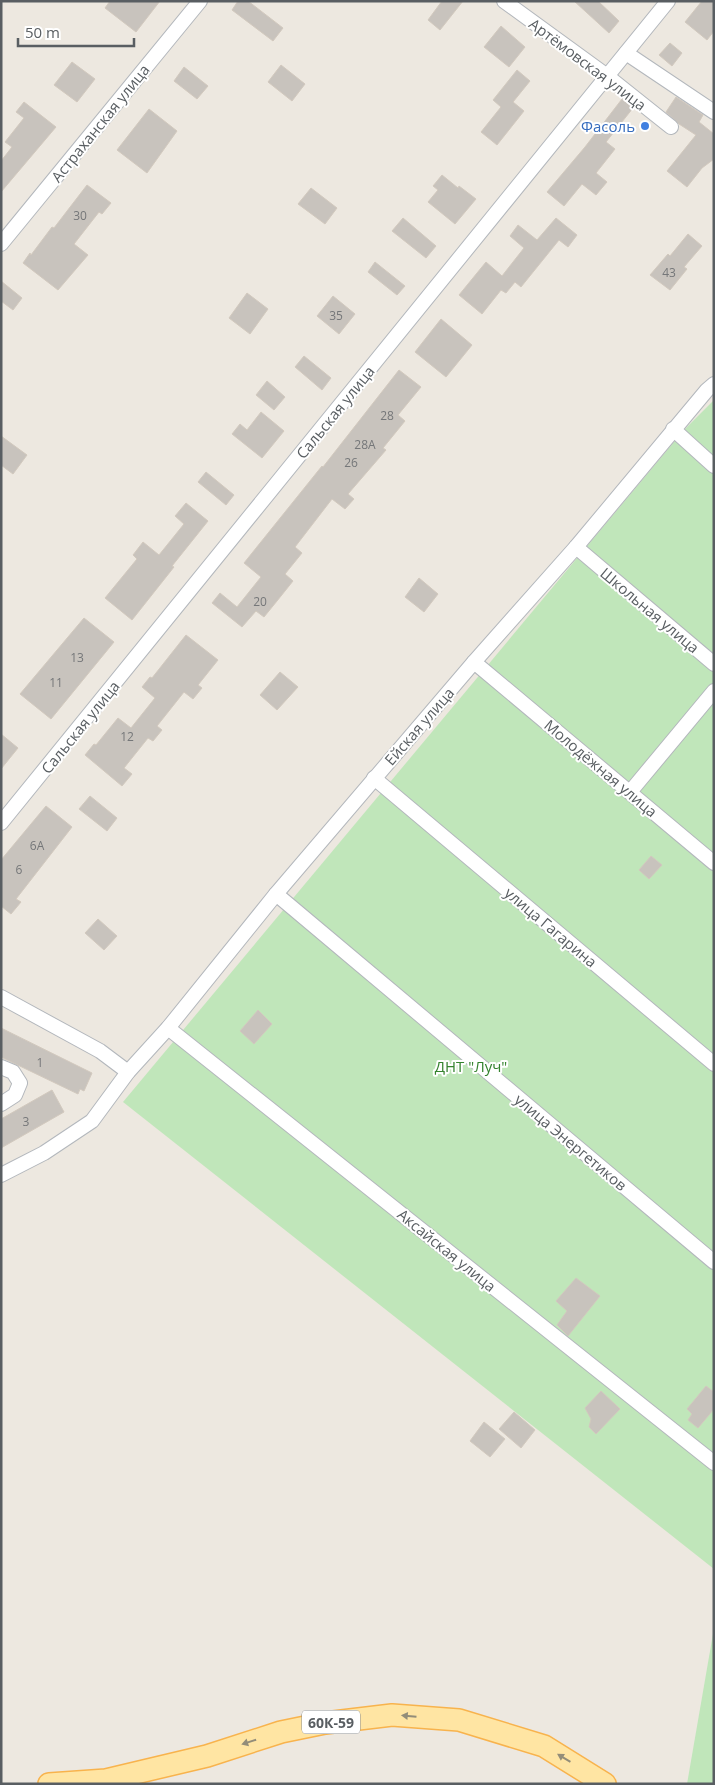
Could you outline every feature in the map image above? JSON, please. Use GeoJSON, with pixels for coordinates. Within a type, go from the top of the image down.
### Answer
{"type":"FeatureCollection","features":[{"type":"Feature","properties":{"kind":"main road","name":"60К-59"},"geometry":{"type":"LineString","coordinates":[[49,1784],[106,1780],[207,1756],[281,1732],[325,1723],[392,1715],[458,1720],[544,1746],[605,1784]]}},
{"type":"Feature","properties":{"kind":"street","name":"Астраханская улица"},"geometry":{"type":"LineString","coordinates":[[1,244],[200,1]]}},
{"type":"Feature","properties":{"kind":"street","name":"Артёмовская улица"},"geometry":{"type":"LineString","coordinates":[[504,1],[607,76],[670,127]]}},
{"type":"Feature","properties":{"kind":"street","name":"Сальская улица"},"geometry":{"type":"LineString","coordinates":[[1,823],[668,1]]}},
{"type":"Feature","properties":{"kind":"street"},"geometry":{"type":"LineString","coordinates":[[626,53],[714,112]]}},
{"type":"Feature","properties":{"kind":"street","name":"Ейская улица"},"geometry":{"type":"LineString","coordinates":[[1,1175],[44,1153],[92,1121],[128,1072],[168,1028],[276,894],[474,662],[678,433],[707,390],[714,384]]}},
{"type":"Feature","properties":{"kind":"street"},"geometry":{"type":"LineString","coordinates":[[678,433],[714,466]]}},
{"type":"Feature","properties":{"kind":"street","name":"Школьная улица"},"geometry":{"type":"LineString","coordinates":[[576,547],[714,664]]}},
{"type":"Feature","properties":{"kind":"street","name":"Молодёжная улица"},"geometry":{"type":"LineString","coordinates":[[474,662],[714,863]]}},
{"type":"Feature","properties":{"kind":"street"},"geometry":{"type":"LineString","coordinates":[[630,792],[714,692]]}},
{"type":"Feature","properties":{"kind":"street","name":"улица Гагарина"},"geometry":{"type":"LineString","coordinates":[[374,778],[714,1064]]}},
{"type":"Feature","properties":{"kind":"street","name":"улица Энергетиков"},"geometry":{"type":"LineString","coordinates":[[276,894],[714,1262]]}},
{"type":"Feature","properties":{"kind":"street"},"geometry":{"type":"LineString","coordinates":[[1,997],[100,1051],[128,1072]]}},
{"type":"Feature","properties":{"kind":"street","name":"Аксайская улица"},"geometry":{"type":"LineString","coordinates":[[168,1028],[714,1463]]}},
{"type":"Feature","properties":{"kind":"street"},"geometry":{"type":"LineString","coordinates":[[1,1067],[13,1072],[20,1083],[15,1095],[1,1104]]}},
{"type":"Feature","properties":{"kind":"green space","name":"ДНТ \"Луч\""},"geometry":{"type":"Polygon","coordinates":[[[714,400],[714,1569],[123,1102],[684,430],[714,400]]]}},
{"type":"Feature","properties":{"kind":"green space"},"geometry":{"type":"Polygon","coordinates":[[[714,1628],[714,1784],[687,1784],[714,1628]]]}},
{"type":"Feature","properties":{"kind":"building"},"geometry":{"type":"Polygon","coordinates":[[[110,1],[160,1],[136,32],[105,8],[110,1]]]}},
{"type":"Feature","properties":{"kind":"building"},"geometry":{"type":"Polygon","coordinates":[[[238,1],[248,1],[283,28],[273,41],[232,10],[238,1]]]}},
{"type":"Feature","properties":{"kind":"building"},"geometry":{"type":"Polygon","coordinates":[[[442,1],[463,1],[440,30],[428,20],[442,1]]]}},
{"type":"Feature","properties":{"kind":"building"},"geometry":{"type":"Polygon","coordinates":[[[574,1],[598,1],[619,21],[609,33],[574,1]]]}},
{"type":"Feature","properties":{"kind":"building"},"geometry":{"type":"Polygon","coordinates":[[[702,1],[714,1],[714,31],[707,40],[685,22],[702,1]]]}},
{"type":"Feature","properties":{"kind":"building"},"geometry":{"type":"Polygon","coordinates":[[[501,26],[525,47],[509,67],[484,47],[501,26]]]}},
{"type":"Feature","properties":{"kind":"building"},"geometry":{"type":"Polygon","coordinates":[[[670,43],[682,53],[672,66],[659,55],[670,43]]]}},
{"type":"Feature","properties":{"kind":"building"},"geometry":{"type":"Polygon","coordinates":[[[72,62],[95,79],[77,102],[54,85],[72,62]]]}},
{"type":"Feature","properties":{"kind":"building"},"geometry":{"type":"Polygon","coordinates":[[[281,65],[305,84],[292,101],[268,82],[281,65]]]}},
{"type":"Feature","properties":{"kind":"building"},"geometry":{"type":"Polygon","coordinates":[[[184,67],[208,86],[197,99],[174,81],[184,67]]]}},
{"type":"Feature","properties":{"kind":"building"},"geometry":{"type":"Polygon","coordinates":[[[517,70],[530,81],[513,102],[524,111],[497,145],[481,132],[501,107],[493,100],[517,70]]]}},
{"type":"Feature","properties":{"kind":"building"},"geometry":{"type":"Polygon","coordinates":[[[676,97],[703,115],[699,122],[714,134],[714,159],[702,168],[687,187],[667,171],[696,135],[679,124],[666,112],[676,97]]]}},
{"type":"Feature","properties":{"kind":"building"},"geometry":{"type":"Polygon","coordinates":[[[622,99],[633,108],[606,142],[615,149],[596,173],[607,182],[596,195],[582,184],[564,206],[547,192],[622,99]]]}},
{"type":"Feature","properties":{"kind":"building"},"geometry":{"type":"Polygon","coordinates":[[[24,102],[56,127],[1,192],[1,161],[12,147],[5,142],[24,118],[16,112],[24,102]]]}},
{"type":"Feature","properties":{"kind":"building"},"geometry":{"type":"Polygon","coordinates":[[[149,109],[177,131],[147,173],[117,150],[149,109]]]}},
{"type":"Feature","properties":{"kind":"building"},"geometry":{"type":"Polygon","coordinates":[[[442,175],[476,199],[455,224],[428,202],[438,190],[433,186],[442,175]]]}},
{"type":"Feature","properties":{"kind":"building"},"geometry":{"type":"Polygon","coordinates":[[[87,185],[111,203],[102,214],[99,212],[74,244],[88,255],[58,290],[23,263],[52,227],[54,228],[87,185]]]}},
{"type":"Feature","properties":{"kind":"building"},"geometry":{"type":"Polygon","coordinates":[[[311,188],[337,208],[325,224],[298,204],[311,188]]]}},
{"type":"Feature","properties":{"kind":"building"},"geometry":{"type":"Polygon","coordinates":[[[403,218],[436,246],[426,258],[392,231],[403,218]]]}},
{"type":"Feature","properties":{"kind":"building"},"geometry":{"type":"Polygon","coordinates":[[[556,218],[577,235],[568,247],[559,240],[521,287],[515,282],[506,293],[501,290],[482,314],[459,295],[486,262],[502,276],[524,248],[510,236],[518,225],[537,240],[556,218]]]}},
{"type":"Feature","properties":{"kind":"building"},"geometry":{"type":"Polygon","coordinates":[[[688,234],[702,246],[684,267],[687,269],[670,290],[650,275],[668,254],[670,256],[688,234]]]}},
{"type":"Feature","properties":{"kind":"building"},"geometry":{"type":"Polygon","coordinates":[[[375,262],[405,286],[397,295],[368,272],[375,262]]]}},
{"type":"Feature","properties":{"kind":"building"},"geometry":{"type":"Polygon","coordinates":[[[1,281],[22,298],[13,310],[1,301],[1,281]]]}},
{"type":"Feature","properties":{"kind":"building"},"geometry":{"type":"Polygon","coordinates":[[[247,293],[268,309],[250,334],[229,318],[247,293]]]}},
{"type":"Feature","properties":{"kind":"building"},"geometry":{"type":"Polygon","coordinates":[[[333,296],[355,314],[339,334],[317,316],[333,296]]]}},
{"type":"Feature","properties":{"kind":"building"},"geometry":{"type":"Polygon","coordinates":[[[441,319],[472,345],[446,377],[415,352],[441,319]]]}},
{"type":"Feature","properties":{"kind":"building"},"geometry":{"type":"Polygon","coordinates":[[[304,356],[331,378],[322,390],[295,367],[304,356]]]}},
{"type":"Feature","properties":{"kind":"building"},"geometry":{"type":"Polygon","coordinates":[[[399,370],[421,387],[398,415],[405,421],[383,448],[386,450],[348,494],[354,499],[345,509],[332,499],[295,547],[302,553],[285,574],[293,581],[264,617],[256,611],[242,627],[212,603],[220,593],[237,607],[261,577],[244,563],[399,370]]]}},
{"type":"Feature","properties":{"kind":"building"},"geometry":{"type":"Polygon","coordinates":[[[267,381],[285,397],[274,410],[256,395],[267,381]]]}},
{"type":"Feature","properties":{"kind":"building"},"geometry":{"type":"Polygon","coordinates":[[[261,412],[284,431],[262,458],[232,434],[240,424],[247,430],[261,412]]]}},
{"type":"Feature","properties":{"kind":"building"},"geometry":{"type":"Polygon","coordinates":[[[1,436],[27,455],[13,474],[1,465],[1,436]]]}},
{"type":"Feature","properties":{"kind":"building"},"geometry":{"type":"Polygon","coordinates":[[[206,472],[234,495],[226,505],[198,482],[206,472]]]}},
{"type":"Feature","properties":{"kind":"building"},"geometry":{"type":"Polygon","coordinates":[[[186,503],[208,521],[132,620],[105,598],[137,559],[133,555],[143,542],[159,555],[184,524],[175,516],[186,503]]]}},
{"type":"Feature","properties":{"kind":"building"},"geometry":{"type":"Polygon","coordinates":[[[419,578],[438,594],[424,612],[405,597],[419,578]]]}},
{"type":"Feature","properties":{"kind":"building"},"geometry":{"type":"Polygon","coordinates":[[[84,618],[114,642],[51,719],[20,694],[84,618]]]}},
{"type":"Feature","properties":{"kind":"building"},"geometry":{"type":"Polygon","coordinates":[[[186,635],[218,660],[198,685],[202,688],[193,699],[184,692],[157,726],[162,730],[153,741],[148,738],[124,768],[132,774],[122,786],[85,755],[94,744],[96,745],[118,718],[131,728],[155,698],[142,687],[150,677],[152,678],[186,635]]]}},
{"type":"Feature","properties":{"kind":"building"},"geometry":{"type":"Polygon","coordinates":[[[280,672],[298,687],[277,710],[260,695],[280,672]]]}},
{"type":"Feature","properties":{"kind":"building"},"geometry":{"type":"Polygon","coordinates":[[[1,734],[18,748],[1,769],[1,734]]]}},
{"type":"Feature","properties":{"kind":"building"},"geometry":{"type":"Polygon","coordinates":[[[90,796],[117,818],[107,831],[79,809],[90,796]]]}},
{"type":"Feature","properties":{"kind":"building"},"geometry":{"type":"Polygon","coordinates":[[[46,806],[72,827],[16,899],[21,902],[11,914],[1,906],[1,860],[46,806]]]}},
{"type":"Feature","properties":{"kind":"building"},"geometry":{"type":"Polygon","coordinates":[[[651,856],[662,865],[649,879],[639,870],[651,856]]]}},
{"type":"Feature","properties":{"kind":"building"},"geometry":{"type":"Polygon","coordinates":[[[98,919],[117,936],[104,950],[85,933],[98,919]]]}},
{"type":"Feature","properties":{"kind":"building"},"geometry":{"type":"Polygon","coordinates":[[[258,1010],[272,1024],[254,1044],[240,1031],[258,1010]]]}},
{"type":"Feature","properties":{"kind":"building"},"geometry":{"type":"Polygon","coordinates":[[[1,1028],[92,1073],[84,1091],[80,1089],[78,1094],[1,1057],[1,1028]]]}},
{"type":"Feature","properties":{"kind":"building"},"geometry":{"type":"Polygon","coordinates":[[[52,1090],[64,1112],[1,1148],[1,1119],[52,1090]]]}},
{"type":"Feature","properties":{"kind":"building"},"geometry":{"type":"Polygon","coordinates":[[[576,1278],[600,1296],[568,1336],[557,1325],[567,1311],[556,1301],[576,1278]]]}},
{"type":"Feature","properties":{"kind":"building"},"geometry":{"type":"Polygon","coordinates":[[[706,1386],[714,1392],[714,1409],[698,1428],[688,1420],[692,1414],[687,1409],[706,1386]]]}},
{"type":"Feature","properties":{"kind":"building"},"geometry":{"type":"Polygon","coordinates":[[[601,1391],[620,1409],[596,1434],[589,1427],[591,1419],[585,1408],[601,1391]]]}},
{"type":"Feature","properties":{"kind":"building"},"geometry":{"type":"Polygon","coordinates":[[[514,1412],[535,1430],[521,1448],[499,1429],[514,1412]]]}},
{"type":"Feature","properties":{"kind":"building"},"geometry":{"type":"Polygon","coordinates":[[[484,1422],[505,1439],[490,1457],[470,1441],[484,1422]]]}},
{"type":"Feature","properties":{"kind":"place","name":"Фасоль"},"geometry":{"type":"Point","coordinates":[645,126]}}]}
